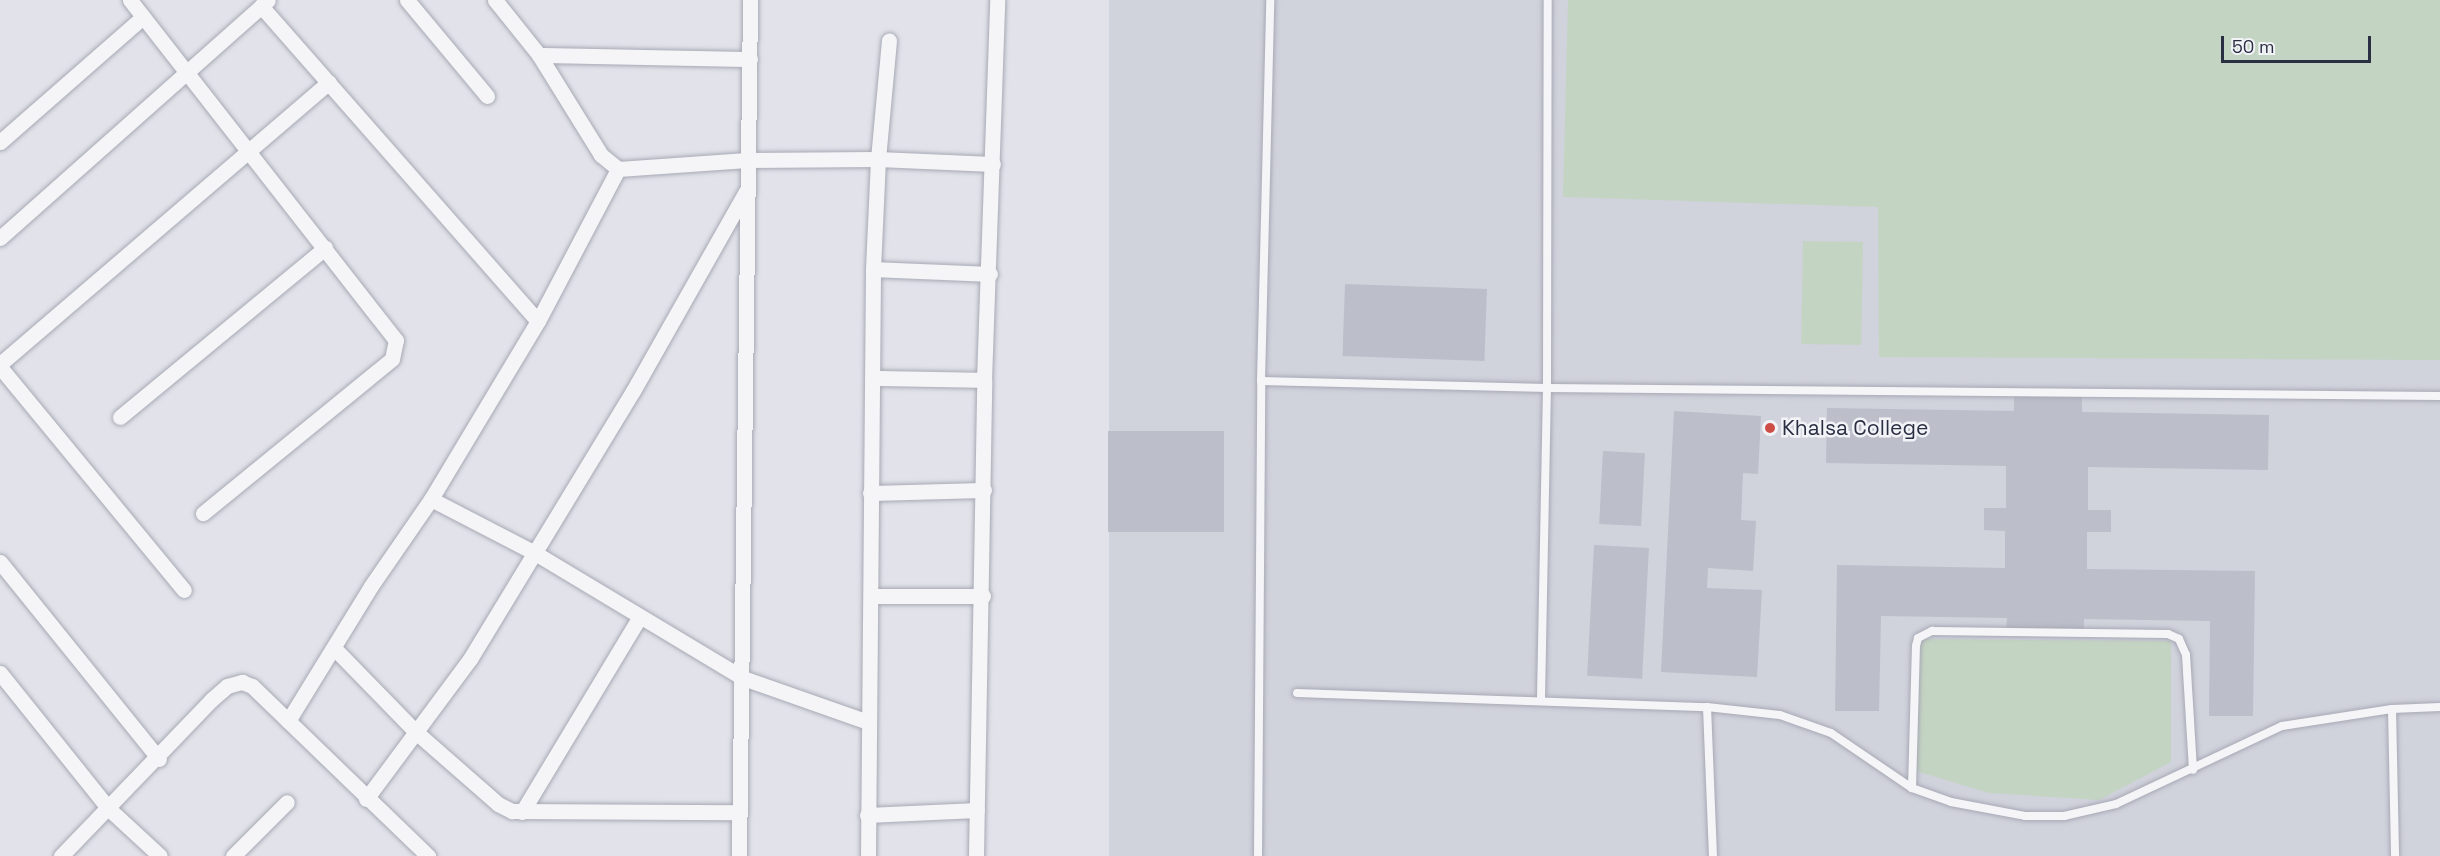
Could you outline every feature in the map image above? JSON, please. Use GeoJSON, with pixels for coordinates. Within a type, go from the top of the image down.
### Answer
{"type":"FeatureCollection","features":[{"type":"Feature","properties":{"kind":"street"},"geometry":{"type":"LineString","coordinates":[[130,0],[246,152],[325,248],[396,340],[396,354],[203,513]]}},
{"type":"Feature","properties":{"kind":"street"},"geometry":{"type":"LineString","coordinates":[[407,0],[488,96]]}},
{"type":"Feature","properties":{"kind":"street"},"geometry":{"type":"LineString","coordinates":[[495,0],[539,56],[600,155],[618,169],[747,160],[878,159],[993,164]]}},
{"type":"Feature","properties":{"kind":"street"},"geometry":{"type":"LineString","coordinates":[[739,856],[750,0]]}},
{"type":"Feature","properties":{"kind":"street"},"geometry":{"type":"LineString","coordinates":[[976,856],[983,596],[984,380],[990,274],[997,0]]}},
{"type":"Feature","properties":{"kind":"street"},"geometry":{"type":"LineString","coordinates":[[0,238],[265,3],[328,82],[538,321]]}},
{"type":"Feature","properties":{"kind":"street"},"geometry":{"type":"LineString","coordinates":[[0,142],[143,17]]}},
{"type":"Feature","properties":{"kind":"street"},"geometry":{"type":"LineString","coordinates":[[868,856],[873,269],[878,159],[889,41]]}},
{"type":"Feature","properties":{"kind":"street"},"geometry":{"type":"LineString","coordinates":[[539,56],[750,59]]}},
{"type":"Feature","properties":{"kind":"street"},"geometry":{"type":"LineString","coordinates":[[184,590],[0,366],[328,82]]}},
{"type":"Feature","properties":{"kind":"street"},"geometry":{"type":"LineString","coordinates":[[288,721],[370,586],[431,499],[538,321],[618,169]]}},
{"type":"Feature","properties":{"kind":"street"},"geometry":{"type":"LineString","coordinates":[[366,799],[470,659],[535,553],[746,190]]}},
{"type":"Feature","properties":{"kind":"street"},"geometry":{"type":"LineString","coordinates":[[120,417],[325,248]]}},
{"type":"Feature","properties":{"kind":"street"},"geometry":{"type":"LineString","coordinates":[[873,269],[990,274]]}},
{"type":"Feature","properties":{"kind":"street"},"geometry":{"type":"LineString","coordinates":[[872,378],[984,380]]}},
{"type":"Feature","properties":{"kind":"street"},"geometry":{"type":"LineString","coordinates":[[870,493],[984,490]]}},
{"type":"Feature","properties":{"kind":"street"},"geometry":{"type":"LineString","coordinates":[[431,499],[535,553],[639,618],[743,678],[868,722]]}},
{"type":"Feature","properties":{"kind":"street"},"geometry":{"type":"LineString","coordinates":[[0,562],[159,759]]}},
{"type":"Feature","properties":{"kind":"street"},"geometry":{"type":"LineString","coordinates":[[871,596],[983,596]]}},
{"type":"Feature","properties":{"kind":"street"},"geometry":{"type":"LineString","coordinates":[[522,812],[639,618]]}},
{"type":"Feature","properties":{"kind":"street"},"geometry":{"type":"LineString","coordinates":[[334,648],[417,733],[498,804],[522,812],[739,812]]}},
{"type":"Feature","properties":{"kind":"street"},"geometry":{"type":"LineString","coordinates":[[0,673],[109,809],[160,856]]}},
{"type":"Feature","properties":{"kind":"street"},"geometry":{"type":"LineString","coordinates":[[61,856],[159,759],[211,700],[234,683],[252,686],[418,853]]}},
{"type":"Feature","properties":{"kind":"street"},"geometry":{"type":"LineString","coordinates":[[233,856],[287,802]]}},
{"type":"Feature","properties":{"kind":"street"},"geometry":{"type":"LineString","coordinates":[[867,815],[977,810]]}},
{"type":"Feature","properties":{"kind":"lane"},"geometry":{"type":"LineString","coordinates":[[1258,856],[1261,381],[1270,0]]}},
{"type":"Feature","properties":{"kind":"lane"},"geometry":{"type":"LineString","coordinates":[[1541,699],[1547,388],[1548,0]]}},
{"type":"Feature","properties":{"kind":"lane"},"geometry":{"type":"LineString","coordinates":[[1261,381],[1547,388],[2440,396]]}},
{"type":"Feature","properties":{"kind":"lane"},"geometry":{"type":"LineString","coordinates":[[1912,788],[1916,646],[1918,638],[1932,632],[2168,634],[2179,639],[2186,655],[2193,770]]}},
{"type":"Feature","properties":{"kind":"lane"},"geometry":{"type":"LineString","coordinates":[[1298,693],[1707,706],[1780,715],[1831,734],[1912,788],[1951,802],[1995,812],[2064,816],[2116,804],[2193,770],[2249,739],[2282,726],[2392,709],[2440,707]]}},
{"type":"Feature","properties":{"kind":"lane"},"geometry":{"type":"LineString","coordinates":[[1707,706],[1713,856]]}},
{"type":"Feature","properties":{"kind":"lane"},"geometry":{"type":"LineString","coordinates":[[2392,709],[2395,856]]}},
{"type":"Feature","properties":{"kind":"shaded area","name":"Khalsa College"},"geometry":{"type":"Polygon","coordinates":[[[1109,0],[2440,0],[2440,856],[1109,856],[1109,0]]]}},
{"type":"Feature","properties":{"kind":"green space"},"geometry":{"type":"Polygon","coordinates":[[[1568,0],[2440,0],[2440,360],[1879,357],[1878,207],[1563,197],[1568,0]]]}},
{"type":"Feature","properties":{"kind":"green space"},"geometry":{"type":"Polygon","coordinates":[[[1803,241],[1863,242],[1861,345],[1801,344],[1803,241]]]}},
{"type":"Feature","properties":{"kind":"green space"},"geometry":{"type":"Polygon","coordinates":[[[1920,639],[2171,641],[2171,762],[2099,800],[1989,793],[1916,771],[1920,639]]]}},
{"type":"Feature","properties":{"kind":"building"},"geometry":{"type":"Polygon","coordinates":[[[1345,284],[1487,289],[1484,361],[1342,356],[1345,284]]]}},
{"type":"Feature","properties":{"kind":"building"},"geometry":{"type":"Polygon","coordinates":[[[2014,396],[2082,397],[2082,412],[2269,415],[2268,470],[2088,467],[2088,510],[2111,510],[2111,532],[2087,532],[2087,569],[2255,571],[2253,716],[2209,716],[2210,621],[2084,619],[2084,632],[2006,631],[2007,618],[1881,616],[1879,711],[1835,711],[1837,565],[2005,568],[2005,531],[1984,530],[1984,508],[2006,508],[2006,466],[1826,463],[1827,408],[2014,411],[2014,396]]]}},
{"type":"Feature","properties":{"kind":"building"},"geometry":{"type":"Polygon","coordinates":[[[1674,411],[1761,416],[1758,474],[1743,473],[1741,520],[1756,521],[1753,571],[1708,568],[1707,588],[1762,590],[1757,677],[1661,672],[1674,411]]]}},
{"type":"Feature","properties":{"kind":"building"},"geometry":{"type":"Polygon","coordinates":[[[1108,431],[1224,431],[1224,532],[1108,532],[1108,431]]]}},
{"type":"Feature","properties":{"kind":"building"},"geometry":{"type":"Polygon","coordinates":[[[1603,451],[1645,453],[1641,526],[1599,524],[1603,451]]]}},
{"type":"Feature","properties":{"kind":"building"},"geometry":{"type":"Polygon","coordinates":[[[1594,545],[1649,548],[1642,679],[1587,676],[1594,545]]]}},
{"type":"Feature","properties":{"kind":"place","name":"Khalsa College"},"geometry":{"type":"Point","coordinates":[1770,428]}}]}
